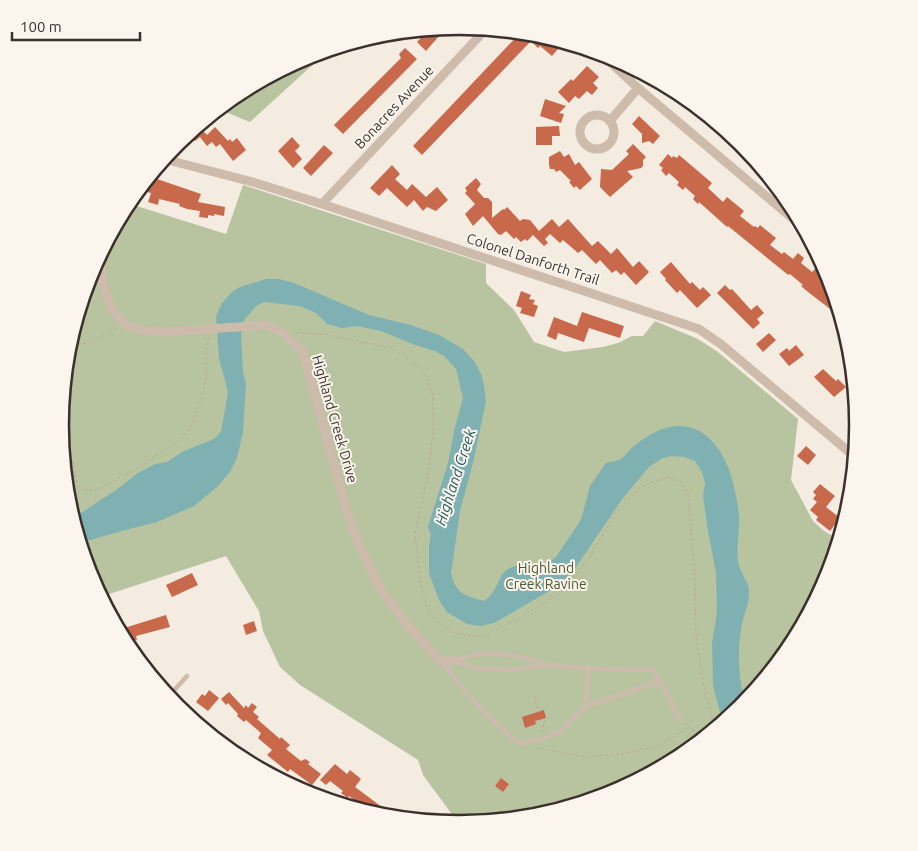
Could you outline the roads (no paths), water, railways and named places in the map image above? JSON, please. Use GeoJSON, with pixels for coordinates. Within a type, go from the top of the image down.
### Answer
{"type":"FeatureCollection","features":[{"type":"Feature","properties":{"kind":"street","name":"Bonacres Avenue"},"geometry":{"type":"LineString","coordinates":[[322,204],[480,36]]}},
{"type":"Feature","properties":{"kind":"street"},"geometry":{"type":"LineString","coordinates":[[617,69],[787,214]]}},
{"type":"Feature","properties":{"kind":"street"},"geometry":{"type":"LineString","coordinates":[[610,120],[638,88]]}},
{"type":"Feature","properties":{"kind":"street","name":"Colonel Danforth Trail"},"geometry":{"type":"LineString","coordinates":[[172,161],[256,183],[322,204],[699,329],[849,452]]}},
{"type":"Feature","properties":{"kind":"street","name":"Highland Creek Drive"},"geometry":{"type":"LineString","coordinates":[[101,269],[103,286],[110,305],[123,323],[134,328],[164,332],[266,325],[282,332],[303,352],[346,508],[358,542],[380,589],[410,628],[440,661]]}},
{"type":"Feature","properties":{"kind":"street"},"geometry":{"type":"LineString","coordinates":[[440,661],[455,661]]}},
{"type":"Feature","properties":{"kind":"lane"},"geometry":{"type":"LineString","coordinates":[[455,661],[471,655],[499,655],[531,659],[550,665],[588,669],[654,670],[680,719]]}},
{"type":"Feature","properties":{"kind":"lane"},"geometry":{"type":"LineString","coordinates":[[440,661],[481,710],[520,744],[542,739],[561,731],[586,706],[660,681]]}},
{"type":"Feature","properties":{"kind":"lane"},"geometry":{"type":"LineString","coordinates":[[455,661],[474,668],[512,670],[550,665]]}},
{"type":"Feature","properties":{"kind":"lane"},"geometry":{"type":"LineString","coordinates":[[586,706],[588,669]]}},
{"type":"Feature","properties":{"kind":"lane"},"geometry":{"type":"LineString","coordinates":[[173,691],[187,676]]}},
{"type":"Feature","properties":{"kind":"water","name":"Highland Creek"},"geometry":{"type":"Polygon","coordinates":[[[266,279],[279,279],[294,283],[369,315],[411,325],[439,335],[463,349],[474,361],[481,374],[486,401],[473,463],[460,511],[451,574],[459,590],[484,601],[493,592],[502,575],[510,568],[527,565],[543,566],[556,557],[581,520],[590,486],[606,463],[621,459],[642,440],[673,426],[694,429],[706,436],[724,458],[730,472],[737,502],[739,522],[738,562],[749,590],[749,599],[740,634],[740,674],[743,693],[721,715],[713,686],[712,644],[717,611],[716,573],[703,496],[705,483],[702,472],[695,461],[684,457],[671,456],[661,459],[649,467],[623,498],[576,567],[558,586],[494,623],[480,626],[467,624],[447,612],[439,600],[429,573],[431,535],[428,527],[448,463],[463,398],[456,369],[444,356],[435,351],[381,331],[357,326],[342,328],[327,324],[316,313],[300,306],[264,302],[256,306],[244,320],[241,336],[243,372],[246,384],[243,432],[237,458],[230,472],[218,486],[194,506],[157,522],[86,541],[79,514],[138,473],[155,464],[167,462],[182,452],[214,439],[221,432],[228,392],[219,358],[216,316],[222,303],[232,292],[240,287],[266,279]]]}},
{"type":"Feature","properties":{"kind":"park label","name":"Highland Creek Ravine"},"geometry":{"type":"Point","coordinates":[546,576]}}]}
